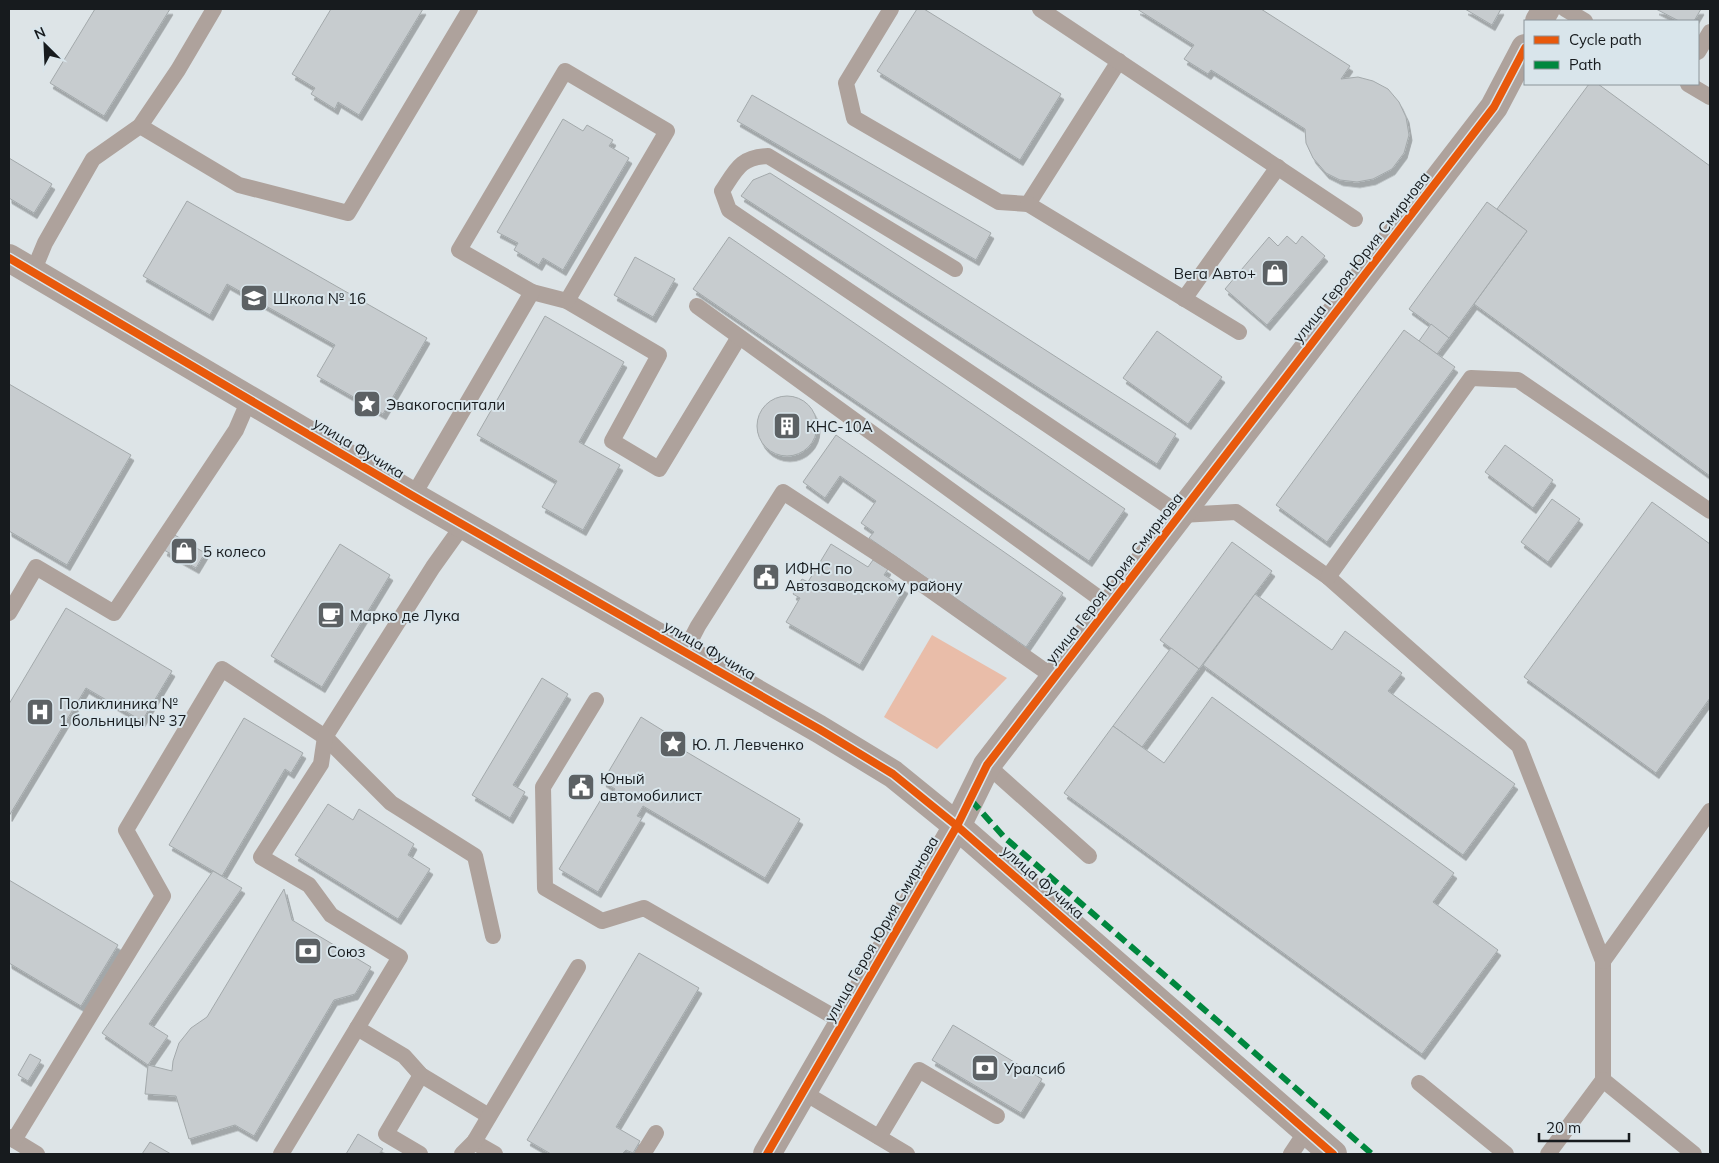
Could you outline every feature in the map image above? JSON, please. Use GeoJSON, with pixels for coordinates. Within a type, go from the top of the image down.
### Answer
{"type":"FeatureCollection","features":[{"type":"Feature","properties":{"kind":"street"},"geometry":{"type":"LineString","coordinates":[[1540,20],[1546,9]]}},
{"type":"Feature","properties":{"kind":"street","name":"улица Героя Юрия Смирнова"},"geometry":{"type":"LineString","coordinates":[[767,1154],[957,826],[988,766],[1494,107],[1524,50]]}},
{"type":"Feature","properties":{"kind":"street","name":"улица Фучика"},"geometry":{"type":"LineString","coordinates":[[9,258],[413,496],[685,651],[893,774],[957,826],[1334,1154]]}},
{"type":"Feature","properties":{"kind":"lane"},"geometry":{"type":"LineString","coordinates":[[33,272],[45,242],[93,159],[140,126],[178,70],[214,9]]}},
{"type":"Feature","properties":{"kind":"lane"},"geometry":{"type":"LineString","coordinates":[[140,126],[239,185],[348,213],[470,9]]}},
{"type":"Feature","properties":{"kind":"lane"},"geometry":{"type":"LineString","coordinates":[[891,9],[846,83],[854,118],[999,202],[1028,204],[1239,332]]}},
{"type":"Feature","properties":{"kind":"lane"},"geometry":{"type":"LineString","coordinates":[[1040,9],[1355,219]]}},
{"type":"Feature","properties":{"kind":"lane"},"geometry":{"type":"LineString","coordinates":[[1565,9],[1583,20]]}},
{"type":"Feature","properties":{"kind":"lane"},"geometry":{"type":"LineString","coordinates":[[1699,50],[1710,32]]}},
{"type":"Feature","properties":{"kind":"lane"},"geometry":{"type":"LineString","coordinates":[[1028,204],[1119,61]]}},
{"type":"Feature","properties":{"kind":"lane"},"geometry":{"type":"LineString","coordinates":[[567,301],[667,131],[565,71],[459,250],[532,292],[567,301],[658,355],[612,441],[659,469],[739,337]]}},
{"type":"Feature","properties":{"kind":"lane"},"geometry":{"type":"LineString","coordinates":[[1690,85],[1710,97]]}},
{"type":"Feature","properties":{"kind":"lane"},"geometry":{"type":"LineString","coordinates":[[956,269],[768,156],[754,156],[740,164],[722,191],[729,210],[1181,515],[1236,512],[1328,577],[1519,746],[1604,961],[1603,1080],[1548,1154]]}},
{"type":"Feature","properties":{"kind":"lane"},"geometry":{"type":"LineString","coordinates":[[1184,299],[1278,167]]}},
{"type":"Feature","properties":{"kind":"lane"},"geometry":{"type":"LineString","coordinates":[[413,496],[532,292]]}},
{"type":"Feature","properties":{"kind":"lane"},"geometry":{"type":"LineString","coordinates":[[697,306],[1110,606]]}},
{"type":"Feature","properties":{"kind":"lane"},"geometry":{"type":"LineString","coordinates":[[1328,577],[1471,378],[1518,380],[1710,511]]}},
{"type":"Feature","properties":{"kind":"lane"},"geometry":{"type":"LineString","coordinates":[[9,613],[36,567],[114,613],[236,430],[249,400]]}},
{"type":"Feature","properties":{"kind":"lane"},"geometry":{"type":"LineString","coordinates":[[685,651],[698,626],[783,492],[892,563],[1055,678]]}},
{"type":"Feature","properties":{"kind":"lane"},"geometry":{"type":"LineString","coordinates":[[281,1154],[400,957],[331,915],[309,885],[261,857],[321,764],[325,737],[433,566],[463,525]]}},
{"type":"Feature","properties":{"kind":"lane"},"geometry":{"type":"LineString","coordinates":[[37,1154],[11,1138],[163,896],[126,830],[222,669],[325,737],[391,803],[475,856],[493,936]]}},
{"type":"Feature","properties":{"kind":"lane"},"geometry":{"type":"LineString","coordinates":[[596,700],[543,787],[545,888],[602,921],[644,908],[843,1022]]}},
{"type":"Feature","properties":{"kind":"lane"},"geometry":{"type":"LineString","coordinates":[[988,766],[1089,856]]}},
{"type":"Feature","properties":{"kind":"lane"},"geometry":{"type":"LineString","coordinates":[[1604,961],[1710,812]]}},
{"type":"Feature","properties":{"kind":"lane"},"geometry":{"type":"LineString","coordinates":[[462,1154],[474,1142],[578,967]]}},
{"type":"Feature","properties":{"kind":"lane"},"geometry":{"type":"LineString","coordinates":[[357,1028],[404,1056],[421,1076],[489,1116]]}},
{"type":"Feature","properties":{"kind":"lane"},"geometry":{"type":"LineString","coordinates":[[878,1137],[919,1070],[996,1116]]}},
{"type":"Feature","properties":{"kind":"lane"},"geometry":{"type":"LineString","coordinates":[[420,1154],[386,1134],[421,1076]]}},
{"type":"Feature","properties":{"kind":"lane"},"geometry":{"type":"LineString","coordinates":[[1603,1080],[1694,1154]]}},
{"type":"Feature","properties":{"kind":"lane"},"geometry":{"type":"LineString","coordinates":[[1419,1083],[1506,1154]]}},
{"type":"Feature","properties":{"kind":"lane"},"geometry":{"type":"LineString","coordinates":[[803,1092],[907,1154]]}},
{"type":"Feature","properties":{"kind":"lane"},"geometry":{"type":"LineString","coordinates":[[1292,1154],[1307,1130]]}},
{"type":"Feature","properties":{"kind":"lane"},"geometry":{"type":"LineString","coordinates":[[643,1154],[656,1133]]}},
{"type":"Feature","properties":{"kind":"lane"},"geometry":{"type":"LineString","coordinates":[[474,1142],[495,1154]]}},
{"type":"Feature","properties":{"kind":"shaded area"},"geometry":{"type":"Polygon","coordinates":[[[932,635],[1007,678],[937,749],[884,717],[932,635]]]}},
{"type":"Feature","properties":{"kind":"building"},"geometry":{"type":"Polygon","coordinates":[[[95,9],[170,9],[104,116],[50,83],[95,9]]]}},
{"type":"Feature","properties":{"kind":"building"},"geometry":{"type":"Polygon","coordinates":[[[331,9],[423,9],[359,115],[338,102],[335,109],[311,94],[315,88],[292,74],[331,9]]]}},
{"type":"Feature","properties":{"kind":"building"},"geometry":{"type":"Polygon","coordinates":[[[917,9],[924,9],[1061,94],[1020,160],[877,71],[917,9]]]}},
{"type":"Feature","properties":{"kind":"building"},"geometry":{"type":"Polygon","coordinates":[[[1137,9],[1261,9],[1350,66],[1341,79],[1358,77],[1373,81],[1388,89],[1399,102],[1406,117],[1409,135],[1404,153],[1392,169],[1373,179],[1357,182],[1340,180],[1326,173],[1313,158],[1306,143],[1305,129],[1211,70],[1208,74],[1184,59],[1194,45],[1137,9]]]}},
{"type":"Feature","properties":{"kind":"building"},"geometry":{"type":"Polygon","coordinates":[[[1465,9],[1501,9],[1492,25],[1465,9]]]}},
{"type":"Feature","properties":{"kind":"building"},"geometry":{"type":"Polygon","coordinates":[[[1656,9],[1701,9],[1695,20],[1677,20],[1656,9]]]}},
{"type":"Feature","properties":{"kind":"building"},"geometry":{"type":"Polygon","coordinates":[[[1588,85],[1599,85],[1710,166],[1710,476],[1474,304],[1527,231],[1497,209],[1588,85]]]}},
{"type":"Feature","properties":{"kind":"building"},"geometry":{"type":"Polygon","coordinates":[[[752,95],[991,233],[976,260],[737,121],[752,95]]]}},
{"type":"Feature","properties":{"kind":"building"},"geometry":{"type":"Polygon","coordinates":[[[563,119],[583,131],[587,125],[613,140],[609,146],[629,158],[563,270],[543,258],[539,265],[514,250],[518,243],[497,232],[563,119]]]}},
{"type":"Feature","properties":{"kind":"building"},"geometry":{"type":"Polygon","coordinates":[[[9,158],[52,184],[34,213],[9,198],[9,158]]]}},
{"type":"Feature","properties":{"kind":"building"},"geometry":{"type":"Polygon","coordinates":[[[770,173],[1176,434],[1157,464],[741,196],[753,180],[770,173]]]}},
{"type":"Feature","properties":{"kind":"building"},"geometry":{"type":"Polygon","coordinates":[[[187,201],[427,338],[383,414],[317,376],[335,345],[227,284],[210,315],[143,276],[187,201]]]}},
{"type":"Feature","properties":{"kind":"building"},"geometry":{"type":"Polygon","coordinates":[[[1487,202],[1527,231],[1449,338],[1409,309],[1487,202]]]}},
{"type":"Feature","properties":{"kind":"building","name":"Вега Авто+"},"geometry":{"type":"Polygon","coordinates":[[[1287,236],[1296,244],[1302,236],[1325,256],[1267,325],[1225,289],[1269,237],[1278,246],[1287,236]]]}},
{"type":"Feature","properties":{"kind":"building"},"geometry":{"type":"Polygon","coordinates":[[[729,237],[1125,509],[1089,561],[693,289],[729,237]]]}},
{"type":"Feature","properties":{"kind":"building"},"geometry":{"type":"Polygon","coordinates":[[[635,257],[675,279],[653,317],[614,295],[635,257]]]}},
{"type":"Feature","properties":{"kind":"building"},"geometry":{"type":"Polygon","coordinates":[[[545,316],[624,362],[579,442],[620,465],[583,530],[542,507],[557,481],[477,435],[545,316]]]}},
{"type":"Feature","properties":{"kind":"building"},"geometry":{"type":"Polygon","coordinates":[[[1431,324],[1449,338],[1437,354],[1419,341],[1431,324]]]}},
{"type":"Feature","properties":{"kind":"building"},"geometry":{"type":"Polygon","coordinates":[[[1404,330],[1455,367],[1327,542],[1276,505],[1404,330]]]}},
{"type":"Feature","properties":{"kind":"building"},"geometry":{"type":"Polygon","coordinates":[[[1157,331],[1222,377],[1188,424],[1123,378],[1157,331]]]}},
{"type":"Feature","properties":{"kind":"building"},"geometry":{"type":"Polygon","coordinates":[[[9,384],[131,455],[67,565],[9,531],[9,384]]]}},
{"type":"Feature","properties":{"kind":"building","name":"КНС-10А"},"geometry":{"type":"Polygon","coordinates":[[[781,396],[793,396],[804,401],[812,409],[817,420],[815,438],[804,451],[793,456],[781,456],[770,451],[762,443],[757,432],[757,420],[762,409],[770,401],[781,396]]]}},
{"type":"Feature","properties":{"kind":"building"},"geometry":{"type":"Polygon","coordinates":[[[836,435],[1063,593],[1026,647],[869,538],[874,532],[861,523],[876,501],[840,476],[825,498],[803,482],[836,435]]]}},
{"type":"Feature","properties":{"kind":"building"},"geometry":{"type":"Polygon","coordinates":[[[1505,445],[1553,480],[1533,508],[1485,472],[1505,445]]]}},
{"type":"Feature","properties":{"kind":"building"},"geometry":{"type":"Polygon","coordinates":[[[1552,499],[1580,519],[1548,562],[1521,542],[1552,499]]]}},
{"type":"Feature","properties":{"kind":"building"},"geometry":{"type":"Polygon","coordinates":[[[1652,502],[1710,544],[1710,698],[1656,773],[1524,677],[1652,502]]]}},
{"type":"Feature","properties":{"kind":"building","name":"5 колесо"},"geometry":{"type":"Polygon","coordinates":[[[173,534],[205,553],[196,568],[164,550],[173,534]]]}},
{"type":"Feature","properties":{"kind":"building"},"geometry":{"type":"Polygon","coordinates":[[[1232,542],[1272,571],[1199,669],[1160,640],[1232,542]]]}},
{"type":"Feature","properties":{"kind":"building","name":"Марко де Лука"},"geometry":{"type":"Polygon","coordinates":[[[340,544],[390,575],[322,687],[271,656],[340,544]]]}},
{"type":"Feature","properties":{"kind":"building"},"geometry":{"type":"Polygon","coordinates":[[[831,544],[868,567],[873,560],[888,569],[884,575],[905,588],[860,665],[786,622],[800,598],[793,594],[802,579],[808,582],[831,544]]]}},
{"type":"Feature","properties":{"kind":"building"},"geometry":{"type":"Polygon","coordinates":[[[1255,594],[1332,650],[1345,631],[1402,673],[1388,691],[1515,784],[1463,855],[1203,665],[1255,594]]]}},
{"type":"Feature","properties":{"kind":"building","name":"Поликлиника № 1 больницы № 37"},"geometry":{"type":"Polygon","coordinates":[[[66,608],[172,671],[142,721],[86,688],[9,816],[9,704],[66,608]]]}},
{"type":"Feature","properties":{"kind":"building"},"geometry":{"type":"Polygon","coordinates":[[[1171,648],[1199,669],[1142,747],[1113,726],[1171,648]]]}},
{"type":"Feature","properties":{"kind":"building"},"geometry":{"type":"Polygon","coordinates":[[[542,678],[568,694],[513,785],[525,792],[510,818],[472,795],[542,678]]]}},
{"type":"Feature","properties":{"kind":"building"},"geometry":{"type":"Polygon","coordinates":[[[1212,697],[1454,873],[1433,902],[1498,950],[1422,1054],[1064,793],[1113,726],[1164,763],[1212,697]]]}},
{"type":"Feature","properties":{"kind":"building"},"geometry":{"type":"Polygon","coordinates":[[[641,717],[670,735],[668,741],[800,819],[765,878],[643,806],[637,816],[642,818],[598,892],[559,869],[603,796],[609,799],[615,789],[603,781],[641,717]]]}},
{"type":"Feature","properties":{"kind":"building"},"geometry":{"type":"Polygon","coordinates":[[[244,718],[303,753],[291,773],[285,769],[222,876],[169,845],[244,718]]]}},
{"type":"Feature","properties":{"kind":"building"},"geometry":{"type":"Polygon","coordinates":[[[328,804],[353,820],[359,809],[414,844],[408,855],[430,869],[398,919],[295,855],[328,804]]]}},
{"type":"Feature","properties":{"kind":"building"},"geometry":{"type":"Polygon","coordinates":[[[213,871],[242,888],[149,1024],[168,1036],[148,1065],[102,1033],[213,871]]]}},
{"type":"Feature","properties":{"kind":"building"},"geometry":{"type":"Polygon","coordinates":[[[9,880],[118,945],[81,1006],[9,963],[9,880]]]}},
{"type":"Feature","properties":{"kind":"building"},"geometry":{"type":"Polygon","coordinates":[[[284,889],[292,920],[371,967],[355,994],[334,1000],[254,1136],[235,1125],[189,1139],[176,1096],[145,1094],[148,1065],[172,1071],[179,1043],[191,1028],[207,1017],[284,889]]]}},
{"type":"Feature","properties":{"kind":"building"},"geometry":{"type":"Polygon","coordinates":[[[639,953],[699,988],[616,1127],[640,1141],[633,1153],[626,1150],[622,1154],[551,1154],[527,1140],[639,953]]]}},
{"type":"Feature","properties":{"kind":"building","name":"Уралсиб"},"geometry":{"type":"Polygon","coordinates":[[[953,1025],[1042,1079],[1021,1113],[932,1060],[953,1025]]]}},
{"type":"Feature","properties":{"kind":"building"},"geometry":{"type":"Polygon","coordinates":[[[30,1054],[41,1060],[28,1081],[18,1075],[30,1054]]]}},
{"type":"Feature","properties":{"kind":"building"},"geometry":{"type":"Polygon","coordinates":[[[358,1134],[383,1149],[379,1154],[346,1154],[358,1134]]]}},
{"type":"Feature","properties":{"kind":"building"},"geometry":{"type":"Polygon","coordinates":[[[150,1142],[171,1154],[142,1154],[150,1142]]]}},
{"type":"Feature","properties":{"kind":"marked path"},"geometry":{"type":"LineString","coordinates":[[971,800],[1004,837],[1372,1154]]}},
{"type":"Feature","properties":{"kind":"cycle path"},"geometry":{"type":"LineString","coordinates":[[767,1154],[957,826],[987,765],[1494,107],[1524,50]]}},
{"type":"Feature","properties":{"kind":"cycle path"},"geometry":{"type":"LineString","coordinates":[[9,258],[413,496],[819,729],[893,774],[957,826],[1333,1154]]}},
{"type":"Feature","properties":{"kind":"place","name":"Вега Авто+"},"geometry":{"type":"Point","coordinates":[1275,273]}},
{"type":"Feature","properties":{"kind":"place","name":"Школа № 16"},"geometry":{"type":"Point","coordinates":[254,298]}},
{"type":"Feature","properties":{"kind":"place","name":"Эвакогоспитали"},"geometry":{"type":"Point","coordinates":[367,404]}},
{"type":"Feature","properties":{"kind":"place","name":"КНС-10А"},"geometry":{"type":"Point","coordinates":[787,426]}},
{"type":"Feature","properties":{"kind":"place","name":"5 колесо"},"geometry":{"type":"Point","coordinates":[184,551]}},
{"type":"Feature","properties":{"kind":"place","name":"ИФНС по Автозаводскому району"},"geometry":{"type":"Point","coordinates":[766,577]}},
{"type":"Feature","properties":{"kind":"place","name":"Марко де Лука"},"geometry":{"type":"Point","coordinates":[331,615]}},
{"type":"Feature","properties":{"kind":"place","name":"Поликлиника № 1 больницы № 37"},"geometry":{"type":"Point","coordinates":[40,712]}},
{"type":"Feature","properties":{"kind":"place","name":"Ю. Л. Левченко"},"geometry":{"type":"Point","coordinates":[673,744]}},
{"type":"Feature","properties":{"kind":"place","name":"Юный автомобилист"},"geometry":{"type":"Point","coordinates":[581,787]}},
{"type":"Feature","properties":{"kind":"place","name":"Союз"},"geometry":{"type":"Point","coordinates":[308,951]}},
{"type":"Feature","properties":{"kind":"place","name":"Уралсиб"},"geometry":{"type":"Point","coordinates":[985,1068]}}]}
